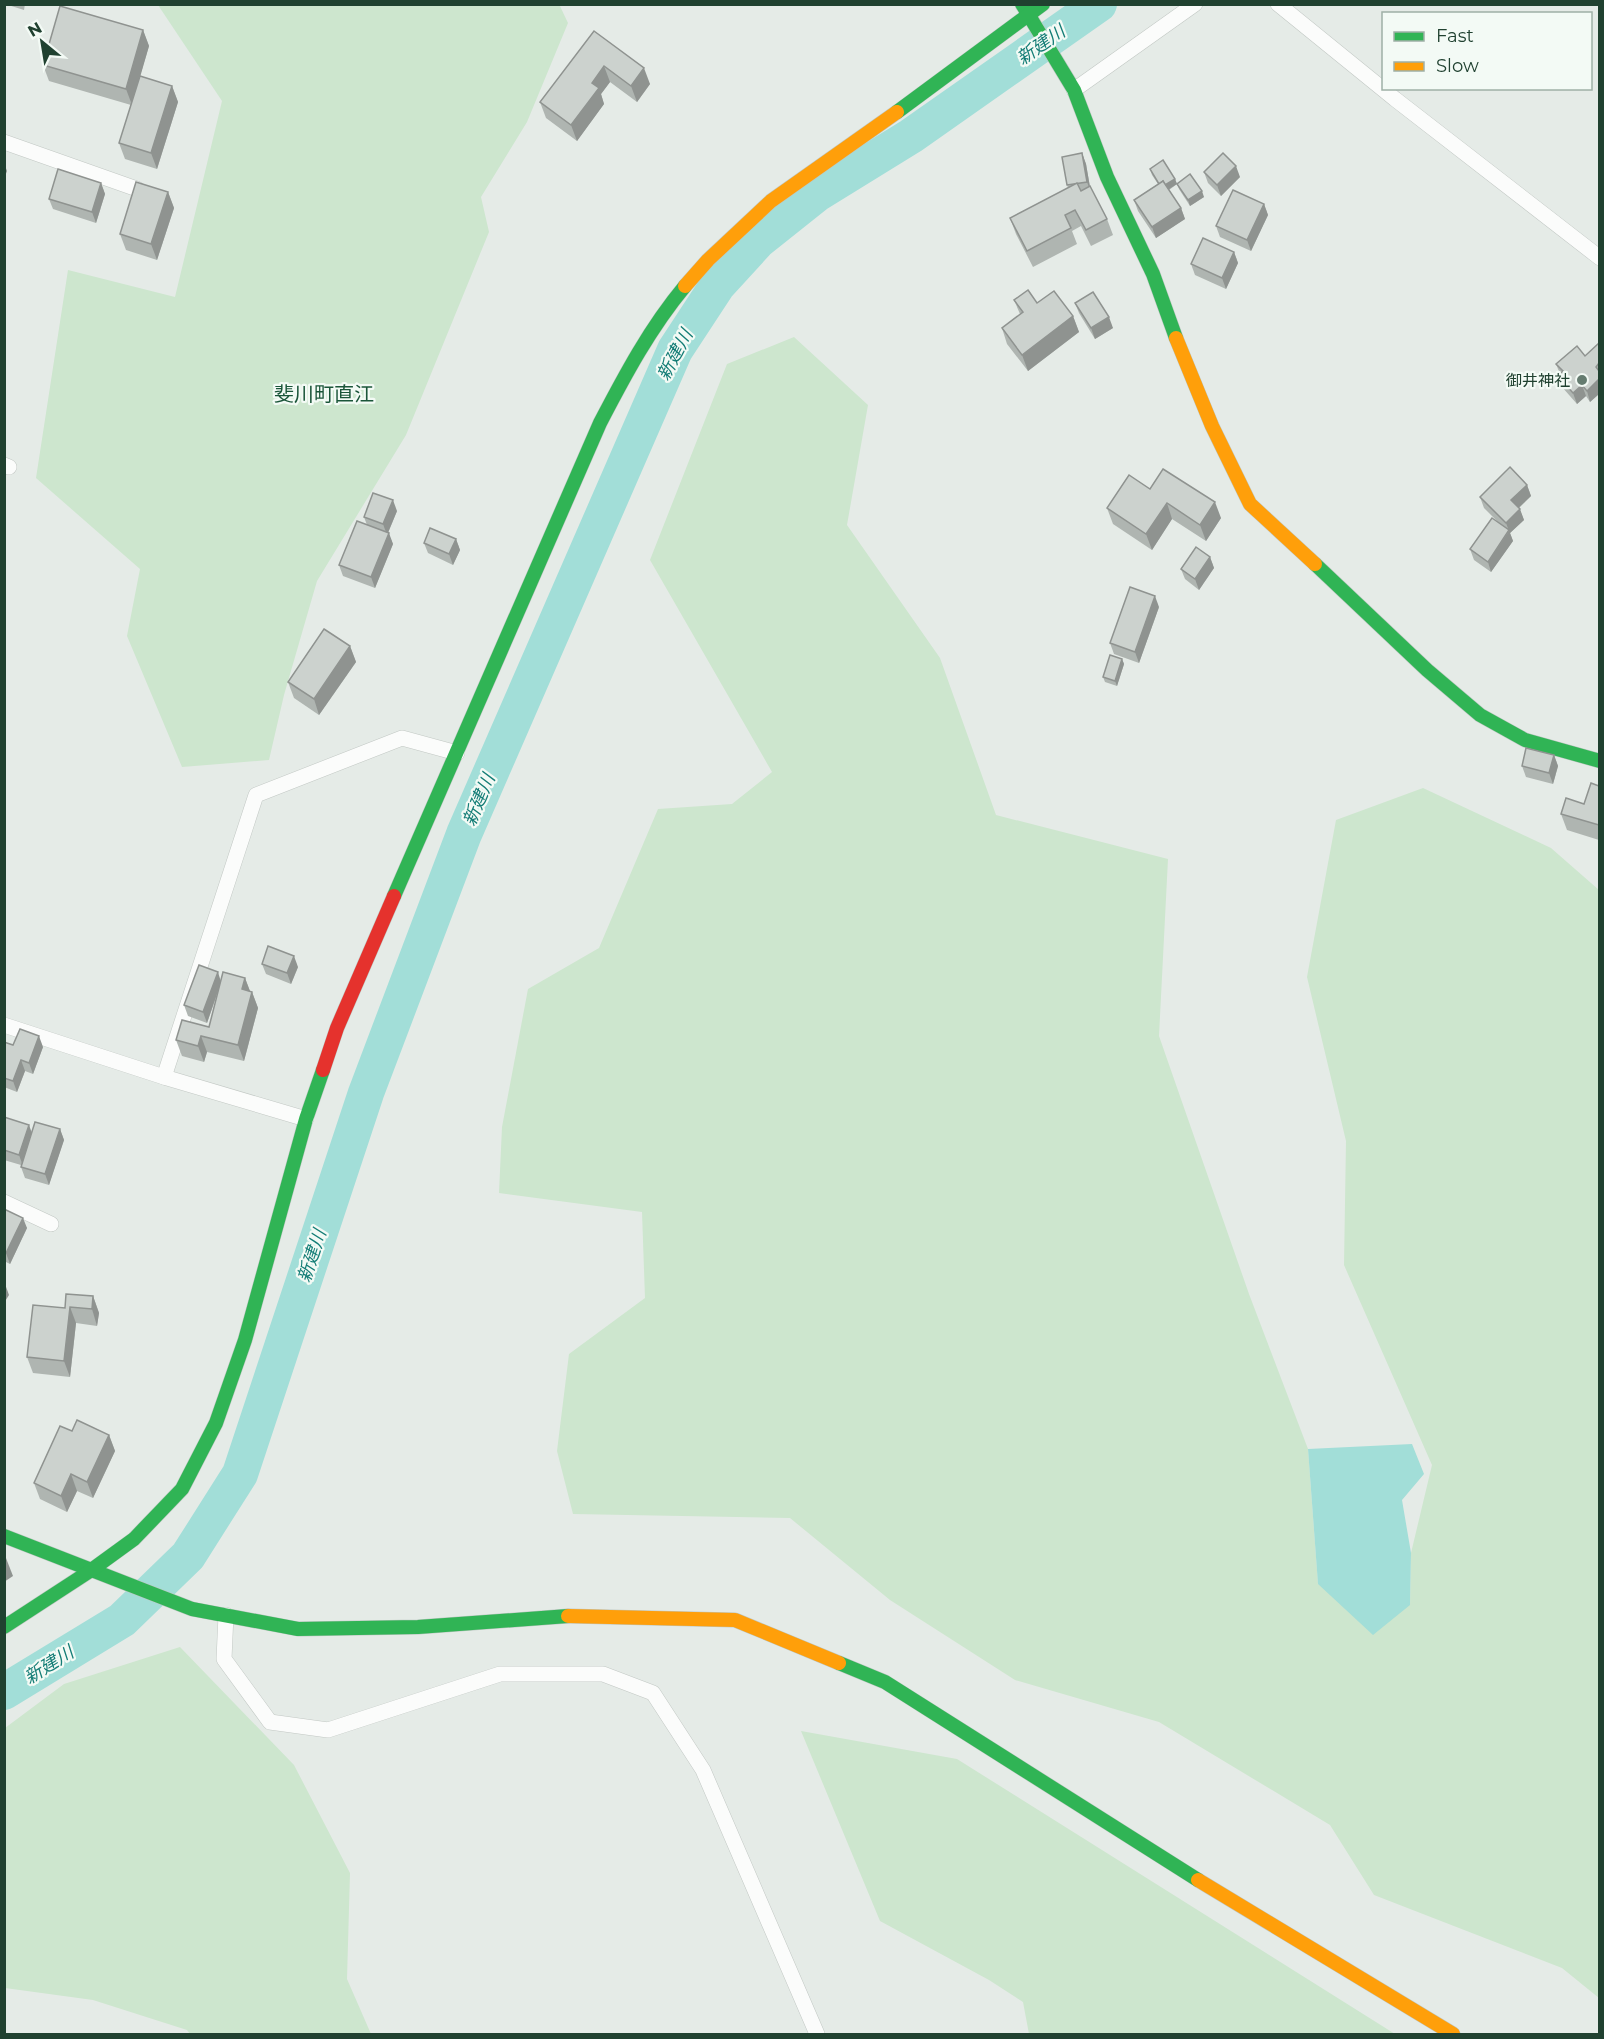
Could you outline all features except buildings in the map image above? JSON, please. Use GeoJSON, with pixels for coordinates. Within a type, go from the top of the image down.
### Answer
{"type":"FeatureCollection","features":[{"type":"Feature","properties":{"kind":"street"},"geometry":{"type":"LineString","coordinates":[[1012,4],[1027,14],[1071,86],[1107,177],[1153,274],[1183,357],[1212,426],[1250,504],[1355,600],[1427,670],[1479,715],[1525,740],[1599,761]]}},
{"type":"Feature","properties":{"kind":"street"},"geometry":{"type":"LineString","coordinates":[[4,1627],[90,1571],[134,1539],[182,1489],[216,1423],[244,1340],[306,1119],[337,1028],[600,423],[632,363],[665,310],[708,260],[771,201],[939,83],[1042,4]]}},
{"type":"Feature","properties":{"kind":"street"},"geometry":{"type":"LineString","coordinates":[[1071,86],[1194,4]]}},
{"type":"Feature","properties":{"kind":"street"},"geometry":{"type":"LineString","coordinates":[[1278,4],[1382,88]]}},
{"type":"Feature","properties":{"kind":"street"},"geometry":{"type":"LineString","coordinates":[[1384,90],[1599,258]]}},
{"type":"Feature","properties":{"kind":"street"},"geometry":{"type":"LineString","coordinates":[[4,142],[137,189]]}},
{"type":"Feature","properties":{"kind":"street"},"geometry":{"type":"LineString","coordinates":[[164,1077],[256,795],[402,738],[457,753]]}},
{"type":"Feature","properties":{"kind":"street"},"geometry":{"type":"LineString","coordinates":[[4,1025],[164,1077],[306,1119]]}},
{"type":"Feature","properties":{"kind":"street"},"geometry":{"type":"LineString","coordinates":[[4,1202],[51,1224]]}},
{"type":"Feature","properties":{"kind":"street"},"geometry":{"type":"LineString","coordinates":[[4,1536],[192,1609],[298,1629],[418,1627],[564,1616],[735,1620],[885,1682],[1212,1889],[1453,2034]]}},
{"type":"Feature","properties":{"kind":"street"},"geometry":{"type":"LineString","coordinates":[[226,1615],[224,1659],[270,1722],[328,1730],[500,1674],[603,1674],[653,1693],[703,1770],[817,2034]]}},
{"type":"Feature","properties":{"kind":"green space"},"geometry":{"type":"Polygon","coordinates":[[[559,4],[568,23],[527,122],[481,197],[489,232],[406,435],[317,581],[284,695],[269,760],[182,767],[127,636],[140,569],[36,478],[68,270],[175,297],[222,101],[158,5],[559,4]]]}},
{"type":"Feature","properties":{"kind":"green space"},"geometry":{"type":"Polygon","coordinates":[[[794,337],[868,405],[847,525],[940,658],[996,815],[1168,859],[1159,1036],[1249,1294],[1308,1449],[1318,1584],[1410,1605],[1411,1553],[1432,1465],[1344,1265],[1346,1141],[1307,977],[1336,820],[1423,788],[1551,848],[1599,890],[1599,1998],[1562,1968],[1374,1895],[1330,1825],[1159,1722],[1015,1680],[890,1600],[790,1518],[573,1514],[557,1451],[569,1354],[645,1298],[642,1212],[499,1193],[502,1127],[528,989],[599,948],[658,809],[732,804],[772,772],[650,560],[727,364],[794,337]]]}},
{"type":"Feature","properties":{"kind":"green space"},"geometry":{"type":"Polygon","coordinates":[[[180,1647],[294,1765],[350,1873],[347,1979],[371,2034],[190,2034],[187,2030],[93,2000],[5,1988],[5,1728],[64,1684],[180,1647]]]}},
{"type":"Feature","properties":{"kind":"green space"},"geometry":{"type":"Polygon","coordinates":[[[801,1731],[957,1759],[1395,2034],[1029,2034],[1023,2002],[989,1980],[880,1921],[801,1731]]]}},
{"type":"Feature","properties":{"kind":"water"},"geometry":{"type":"Polygon","coordinates":[[[1412,1444],[1424,1474],[1402,1500],[1411,1553],[1410,1605],[1373,1635],[1318,1584],[1308,1449],[1412,1444]]]}},
{"type":"Feature","properties":{"kind":"waterway","name":"新建川"},"geometry":{"type":"LineString","coordinates":[[4,1692],[122,1620],[188,1556],[240,1474],[366,1093],[464,834],[675,350],[717,286],[758,241],[817,194],[911,136],[1099,4]]}},
{"type":"Feature","properties":{"kind":"traffic: fast"},"geometry":{"type":"LineString","coordinates":[[1022,4],[1074,90],[1107,177],[1153,274],[1176,338]]}},
{"type":"Feature","properties":{"kind":"traffic: fast"},"geometry":{"type":"LineString","coordinates":[[897,112],[1043,4]]}},
{"type":"Feature","properties":{"kind":"traffic: fast"},"geometry":{"type":"LineString","coordinates":[[394,896],[600,423],[649,335],[685,286]]}},
{"type":"Feature","properties":{"kind":"traffic: fast"},"geometry":{"type":"LineString","coordinates":[[1315,564],[1427,670],[1480,715],[1525,740],[1600,761]]}},
{"type":"Feature","properties":{"kind":"traffic: fast"},"geometry":{"type":"LineString","coordinates":[[4,1627],[90,1571],[134,1539],[182,1489],[216,1423],[245,1340],[306,1119],[323,1070]]}},
{"type":"Feature","properties":{"kind":"traffic: fast"},"geometry":{"type":"LineString","coordinates":[[4,1536],[192,1609],[298,1629],[418,1627],[568,1616]]}},
{"type":"Feature","properties":{"kind":"traffic: fast"},"geometry":{"type":"LineString","coordinates":[[839,1663],[885,1682],[1198,1880]]}},
{"type":"Feature","properties":{"kind":"traffic: slow"},"geometry":{"type":"LineString","coordinates":[[685,286],[708,260],[771,201],[897,112]]}},
{"type":"Feature","properties":{"kind":"traffic: slow"},"geometry":{"type":"LineString","coordinates":[[1176,338],[1212,426],[1250,504],[1315,564]]}},
{"type":"Feature","properties":{"kind":"traffic: slow"},"geometry":{"type":"LineString","coordinates":[[568,1616],[735,1620],[839,1663]]}},
{"type":"Feature","properties":{"kind":"traffic: slow"},"geometry":{"type":"LineString","coordinates":[[1198,1880],[1453,2034]]}},
{"type":"Feature","properties":{"kind":"traffic: jam"},"geometry":{"type":"LineString","coordinates":[[323,1070],[337,1028],[394,896]]}},
{"type":"Feature","properties":{"kind":"place","name":"御井神社"},"geometry":{"type":"Point","coordinates":[1582,380]}},
{"type":"Feature","properties":{"kind":"district","name":"斐川町直江"},"geometry":{"type":"Point","coordinates":[324,394]}}]}
